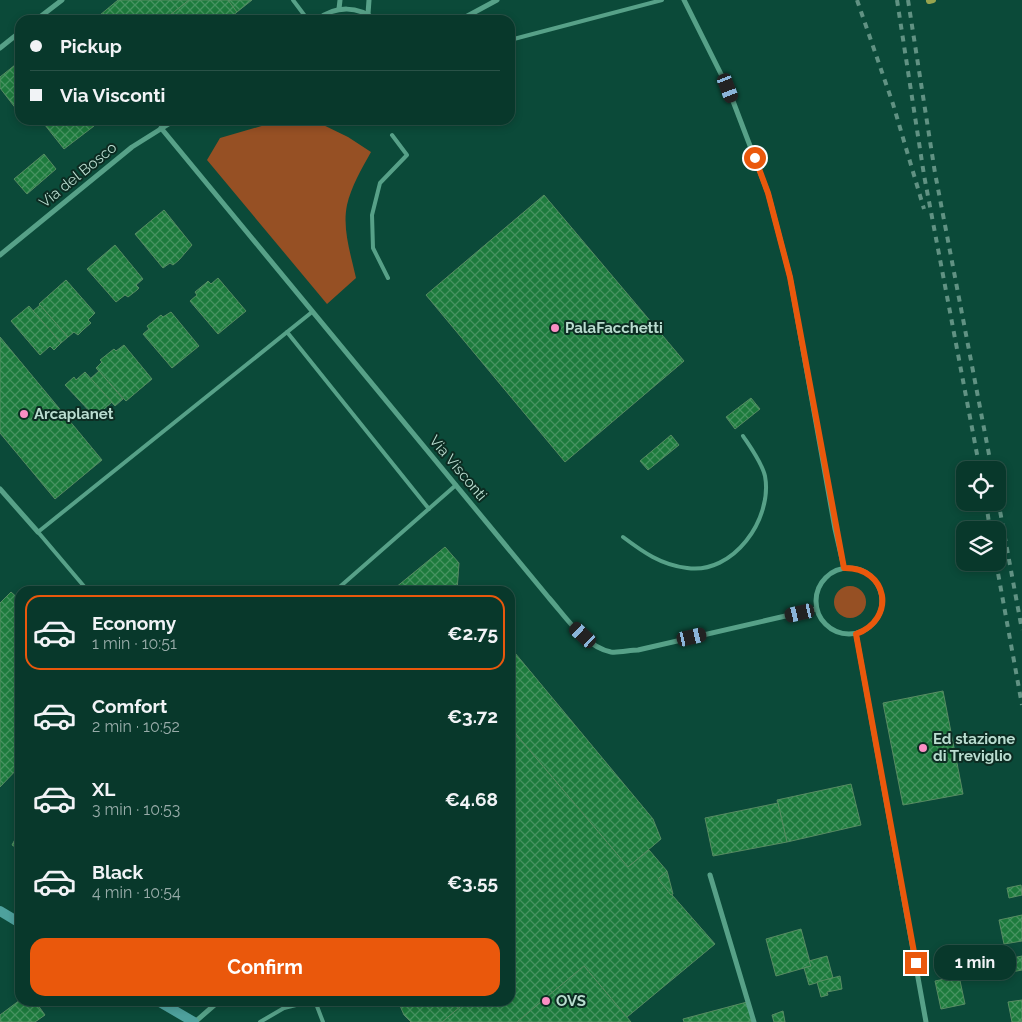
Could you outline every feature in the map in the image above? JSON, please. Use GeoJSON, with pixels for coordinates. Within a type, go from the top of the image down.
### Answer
{"type":"FeatureCollection","features":[{"type":"Feature","properties":{"kind":"main road"},"geometry":{"type":"LineString","coordinates":[[0,912],[15,920]]}},
{"type":"Feature","properties":{"kind":"main road"},"geometry":{"type":"LineString","coordinates":[[167,1006],[195,1022]]}},
{"type":"Feature","properties":{"kind":"street"},"geometry":{"type":"LineString","coordinates":[[42,15],[62,0]]}},
{"type":"Feature","properties":{"kind":"street"},"geometry":{"type":"LineString","coordinates":[[339,10],[340,0]]}},
{"type":"Feature","properties":{"kind":"street"},"geometry":{"type":"LineString","coordinates":[[324,15],[339,10],[351,9],[368,14],[369,0]]}},
{"type":"Feature","properties":{"kind":"street"},"geometry":{"type":"LineString","coordinates":[[469,15],[497,0]]}},
{"type":"Feature","properties":{"kind":"street"},"geometry":{"type":"LineString","coordinates":[[684,0],[728,88],[768,193],[790,277],[844,568]]}},
{"type":"Feature","properties":{"kind":"street"},"geometry":{"type":"LineString","coordinates":[[0,48],[15,36]]}},
{"type":"Feature","properties":{"kind":"street","name":"Via del Bosco"},"geometry":{"type":"LineString","coordinates":[[0,255],[132,147],[166,125]]}},
{"type":"Feature","properties":{"kind":"street","name":"Via Visconti"},"geometry":{"type":"LineString","coordinates":[[160,128],[574,627],[591,642],[610,652],[638,650],[816,609]]}},
{"type":"Feature","properties":{"kind":"street"},"geometry":{"type":"LineString","coordinates":[[0,489],[38,532]]}},
{"type":"Feature","properties":{"kind":"street"},"geometry":{"type":"LineString","coordinates":[[844,568],[855,568],[867,573],[877,582],[882,594],[882,607],[876,621],[866,630],[856,634],[843,634],[831,629],[821,620],[816,609],[816,595],[821,583],[830,574],[844,568]]}},
{"type":"Feature","properties":{"kind":"street"},"geometry":{"type":"LineString","coordinates":[[856,634],[926,1022]]}},
{"type":"Feature","properties":{"kind":"street"},"geometry":{"type":"LineString","coordinates":[[710,875],[754,1022]]}},
{"type":"Feature","properties":{"kind":"street"},"geometry":{"type":"LineString","coordinates":[[195,1022],[213,1006]]}},
{"type":"Feature","properties":{"kind":"lane"},"geometry":{"type":"LineString","coordinates":[[292,0],[304,15]]}},
{"type":"Feature","properties":{"kind":"lane"},"geometry":{"type":"LineString","coordinates":[[515,39],[662,0]]}},
{"type":"Feature","properties":{"kind":"lane"},"geometry":{"type":"LineString","coordinates":[[388,278],[373,248],[372,215],[380,183],[407,155],[392,135]]}},
{"type":"Feature","properties":{"kind":"lane"},"geometry":{"type":"LineString","coordinates":[[84,586],[38,532],[312,312]]}},
{"type":"Feature","properties":{"kind":"lane"},"geometry":{"type":"LineString","coordinates":[[287,332],[429,509]]}},
{"type":"Feature","properties":{"kind":"lane"},"geometry":{"type":"LineString","coordinates":[[622,537],[655,560],[688,569],[717,564],[738,550],[756,527],[764,506],[765,476],[743,436]]}},
{"type":"Feature","properties":{"kind":"lane"},"geometry":{"type":"LineString","coordinates":[[341,586],[456,485]]}},
{"type":"Feature","properties":{"kind":"lane"},"geometry":{"type":"LineString","coordinates":[[260,1022],[284,1008],[293,1006]]}},
{"type":"Feature","properties":{"kind":"lane"},"geometry":{"type":"LineString","coordinates":[[316,1006],[323,1022]]}},
{"type":"Feature","properties":{"kind":"shaded area"},"geometry":{"type":"Polygon","coordinates":[[[265,125],[323,125],[348,137],[371,152],[351,191],[347,205],[348,242],[356,278],[327,304],[207,160],[220,138],[265,125]]]}},
{"type":"Feature","properties":{"kind":"shaded area"},"geometry":{"type":"Polygon","coordinates":[[[850,586],[856,587],[861,591],[865,596],[865,608],[861,613],[856,617],[850,618],[844,617],[839,613],[835,608],[834,602],[835,596],[839,591],[844,587],[850,586]]]}},
{"type":"Feature","properties":{"kind":"building"},"geometry":{"type":"Polygon","coordinates":[[[118,0],[189,0],[170,15],[100,15],[118,0]]]}},
{"type":"Feature","properties":{"kind":"building"},"geometry":{"type":"Polygon","coordinates":[[[189,0],[228,0],[237,12],[233,15],[170,15],[189,0]]]}},
{"type":"Feature","properties":{"kind":"building"},"geometry":{"type":"Polygon","coordinates":[[[228,0],[252,0],[237,12],[228,0]]]}},
{"type":"Feature","properties":{"kind":"building"},"geometry":{"type":"Polygon","coordinates":[[[15,65],[15,107],[0,88],[0,77],[15,65]]]}},
{"type":"Feature","properties":{"kind":"building"},"geometry":{"type":"Polygon","coordinates":[[[45,125],[94,126],[64,149],[45,125]]]}},
{"type":"Feature","properties":{"kind":"building"},"geometry":{"type":"Polygon","coordinates":[[[44,154],[56,169],[27,194],[14,179],[44,154]]]}},
{"type":"Feature","properties":{"kind":"building","name":"PalaFacchetti"},"geometry":{"type":"Polygon","coordinates":[[[544,195],[684,361],[565,462],[426,295],[544,195]]]}},
{"type":"Feature","properties":{"kind":"building"},"geometry":{"type":"Polygon","coordinates":[[[164,210],[192,245],[173,265],[170,263],[163,268],[135,234],[164,210]]]}},
{"type":"Feature","properties":{"kind":"building"},"geometry":{"type":"Polygon","coordinates":[[[115,245],[143,279],[136,285],[139,288],[137,290],[128,297],[125,295],[116,302],[87,269],[115,245]]]}},
{"type":"Feature","properties":{"kind":"building"},"geometry":{"type":"Polygon","coordinates":[[[218,278],[246,311],[218,334],[190,301],[197,295],[195,292],[208,281],[211,284],[218,278]]]}},
{"type":"Feature","properties":{"kind":"building"},"geometry":{"type":"Polygon","coordinates":[[[66,280],[95,313],[88,320],[91,323],[78,335],[74,332],[68,337],[39,304],[66,280]]]}},
{"type":"Feature","properties":{"kind":"building"},"geometry":{"type":"Polygon","coordinates":[[[40,305],[68,337],[61,343],[33,311],[40,305]]]}},
{"type":"Feature","properties":{"kind":"building"},"geometry":{"type":"Polygon","coordinates":[[[29,306],[61,343],[54,350],[50,346],[40,355],[11,321],[29,306]]]}},
{"type":"Feature","properties":{"kind":"building"},"geometry":{"type":"Polygon","coordinates":[[[171,312],[199,346],[172,368],[143,334],[149,329],[147,326],[161,315],[163,317],[171,312]]]}},
{"type":"Feature","properties":{"kind":"building"},"geometry":{"type":"Polygon","coordinates":[[[0,337],[102,460],[55,499],[0,433],[0,337]]]}},
{"type":"Feature","properties":{"kind":"building"},"geometry":{"type":"Polygon","coordinates":[[[124,345],[152,379],[126,401],[96,368],[102,362],[100,360],[114,349],[116,351],[124,345]]]}},
{"type":"Feature","properties":{"kind":"building"},"geometry":{"type":"Polygon","coordinates":[[[99,371],[123,399],[115,406],[90,379],[99,371]]]}},
{"type":"Feature","properties":{"kind":"building"},"geometry":{"type":"Polygon","coordinates":[[[85,372],[112,402],[95,417],[65,385],[74,377],[76,380],[85,372]]]}},
{"type":"Feature","properties":{"kind":"building"},"geometry":{"type":"Polygon","coordinates":[[[751,398],[760,409],[735,429],[726,417],[751,398]]]}},
{"type":"Feature","properties":{"kind":"building"},"geometry":{"type":"Polygon","coordinates":[[[671,435],[679,445],[648,470],[640,461],[671,435]]]}},
{"type":"Feature","properties":{"kind":"building"},"geometry":{"type":"Polygon","coordinates":[[[445,547],[459,563],[457,586],[397,586],[445,547]]]}},
{"type":"Feature","properties":{"kind":"building"},"geometry":{"type":"Polygon","coordinates":[[[11,592],[15,596],[15,771],[0,787],[0,603],[11,592]]]}},
{"type":"Feature","properties":{"kind":"building"},"geometry":{"type":"Polygon","coordinates":[[[515,653],[653,819],[661,839],[628,867],[515,733],[515,653]]]}},
{"type":"Feature","properties":{"kind":"building","name":"Ed stazione di Treviglio"},"geometry":{"type":"Polygon","coordinates":[[[943,691],[963,794],[903,805],[883,703],[943,691]]]}},
{"type":"Feature","properties":{"kind":"building"},"geometry":{"type":"Polygon","coordinates":[[[515,733],[628,867],[649,850],[667,871],[658,879],[715,944],[627,1017],[584,966],[517,1022],[442,1022],[461,1006],[515,1006],[515,733]]]}},
{"type":"Feature","properties":{"kind":"building"},"geometry":{"type":"Polygon","coordinates":[[[851,784],[861,825],[787,842],[777,800],[851,784]]]}},
{"type":"Feature","properties":{"kind":"building"},"geometry":{"type":"Polygon","coordinates":[[[778,803],[787,842],[713,856],[705,818],[778,803]]]}},
{"type":"Feature","properties":{"kind":"building"},"geometry":{"type":"Polygon","coordinates":[[[667,871],[673,894],[671,895],[658,879],[667,871]]]}},
{"type":"Feature","properties":{"kind":"building"},"geometry":{"type":"Polygon","coordinates":[[[1021,885],[1022,895],[1009,898],[1007,888],[1021,885]]]}},
{"type":"Feature","properties":{"kind":"building"},"geometry":{"type":"Polygon","coordinates":[[[1022,915],[1022,941],[1004,944],[999,920],[1022,915]]]}},
{"type":"Feature","properties":{"kind":"building"},"geometry":{"type":"Polygon","coordinates":[[[801,929],[811,966],[776,976],[766,939],[801,929]]]}},
{"type":"Feature","properties":{"kind":"building"},"geometry":{"type":"Polygon","coordinates":[[[827,956],[833,978],[809,985],[804,968],[811,966],[809,961],[827,956]]]}},
{"type":"Feature","properties":{"kind":"building"},"geometry":{"type":"Polygon","coordinates":[[[1022,956],[1022,970],[1001,974],[998,961],[1022,956]]]}},
{"type":"Feature","properties":{"kind":"building"},"geometry":{"type":"Polygon","coordinates":[[[584,966],[631,1022],[517,1022],[584,966]]]}},
{"type":"Feature","properties":{"kind":"building"},"geometry":{"type":"Polygon","coordinates":[[[840,976],[842,989],[827,992],[828,995],[821,997],[817,982],[840,976]]]}},
{"type":"Feature","properties":{"kind":"building"},"geometry":{"type":"Polygon","coordinates":[[[959,976],[965,1004],[941,1009],[935,981],[959,976]]]}},
{"type":"Feature","properties":{"kind":"building"},"geometry":{"type":"Polygon","coordinates":[[[1022,1000],[1022,1022],[1012,1022],[1008,1002],[1022,1000]]]}},
{"type":"Feature","properties":{"kind":"building"},"geometry":{"type":"Polygon","coordinates":[[[747,1002],[753,1022],[684,1022],[683,1019],[747,1002]]]}},
{"type":"Feature","properties":{"kind":"building"},"geometry":{"type":"Polygon","coordinates":[[[15,1004],[15,1006],[39,1006],[45,1015],[35,1022],[0,1022],[0,1015],[15,1004]]]}},
{"type":"Feature","properties":{"kind":"building"},"geometry":{"type":"Polygon","coordinates":[[[400,1006],[461,1006],[442,1022],[411,1022],[404,1015],[400,1006]]]}},
{"type":"Feature","properties":{"kind":"building"},"geometry":{"type":"Polygon","coordinates":[[[783,1011],[785,1022],[774,1022],[772,1015],[783,1011]]]}},
{"type":"Feature","properties":{"kind":"waterway"},"geometry":{"type":"LineString","coordinates":[[929,1],[933,0]]}},
{"type":"Feature","properties":{"kind":"railway"},"geometry":{"type":"LineString","coordinates":[[857,0],[893,104],[924,209]]}},
{"type":"Feature","properties":{"kind":"railway"},"geometry":{"type":"LineString","coordinates":[[897,0],[924,175],[978,461]]}},
{"type":"Feature","properties":{"kind":"railway"},"geometry":{"type":"LineString","coordinates":[[908,0],[935,173],[990,461]]}},
{"type":"Feature","properties":{"kind":"railway"},"geometry":{"type":"LineString","coordinates":[[987,511],[989,521]]}},
{"type":"Feature","properties":{"kind":"railway"},"geometry":{"type":"LineString","coordinates":[[1000,511],[1022,630]]}},
{"type":"Feature","properties":{"kind":"railway"},"geometry":{"type":"LineString","coordinates":[[998,571],[1022,705]]}},
{"type":"Feature","properties":{"kind":"place","name":"PalaFacchetti"},"geometry":{"type":"Point","coordinates":[555,328]}},
{"type":"Feature","properties":{"kind":"place","name":"Arcaplanet"},"geometry":{"type":"Point","coordinates":[24,414]}},
{"type":"Feature","properties":{"kind":"place","name":"Ed stazione di Treviglio"},"geometry":{"type":"Point","coordinates":[923,748]}},
{"type":"Feature","properties":{"kind":"place","name":"OVS"},"geometry":{"type":"Point","coordinates":[546,1001]}},
{"type":"Feature","properties":{"kind":"route"},"geometry":{"type":"LineString","coordinates":[[755,158],[768,193],[790,277],[835,530],[844,568],[855,568],[867,573],[877,582],[882,594],[882,607],[876,621],[866,630],[856,634],[863,682],[916,963]]}}]}
